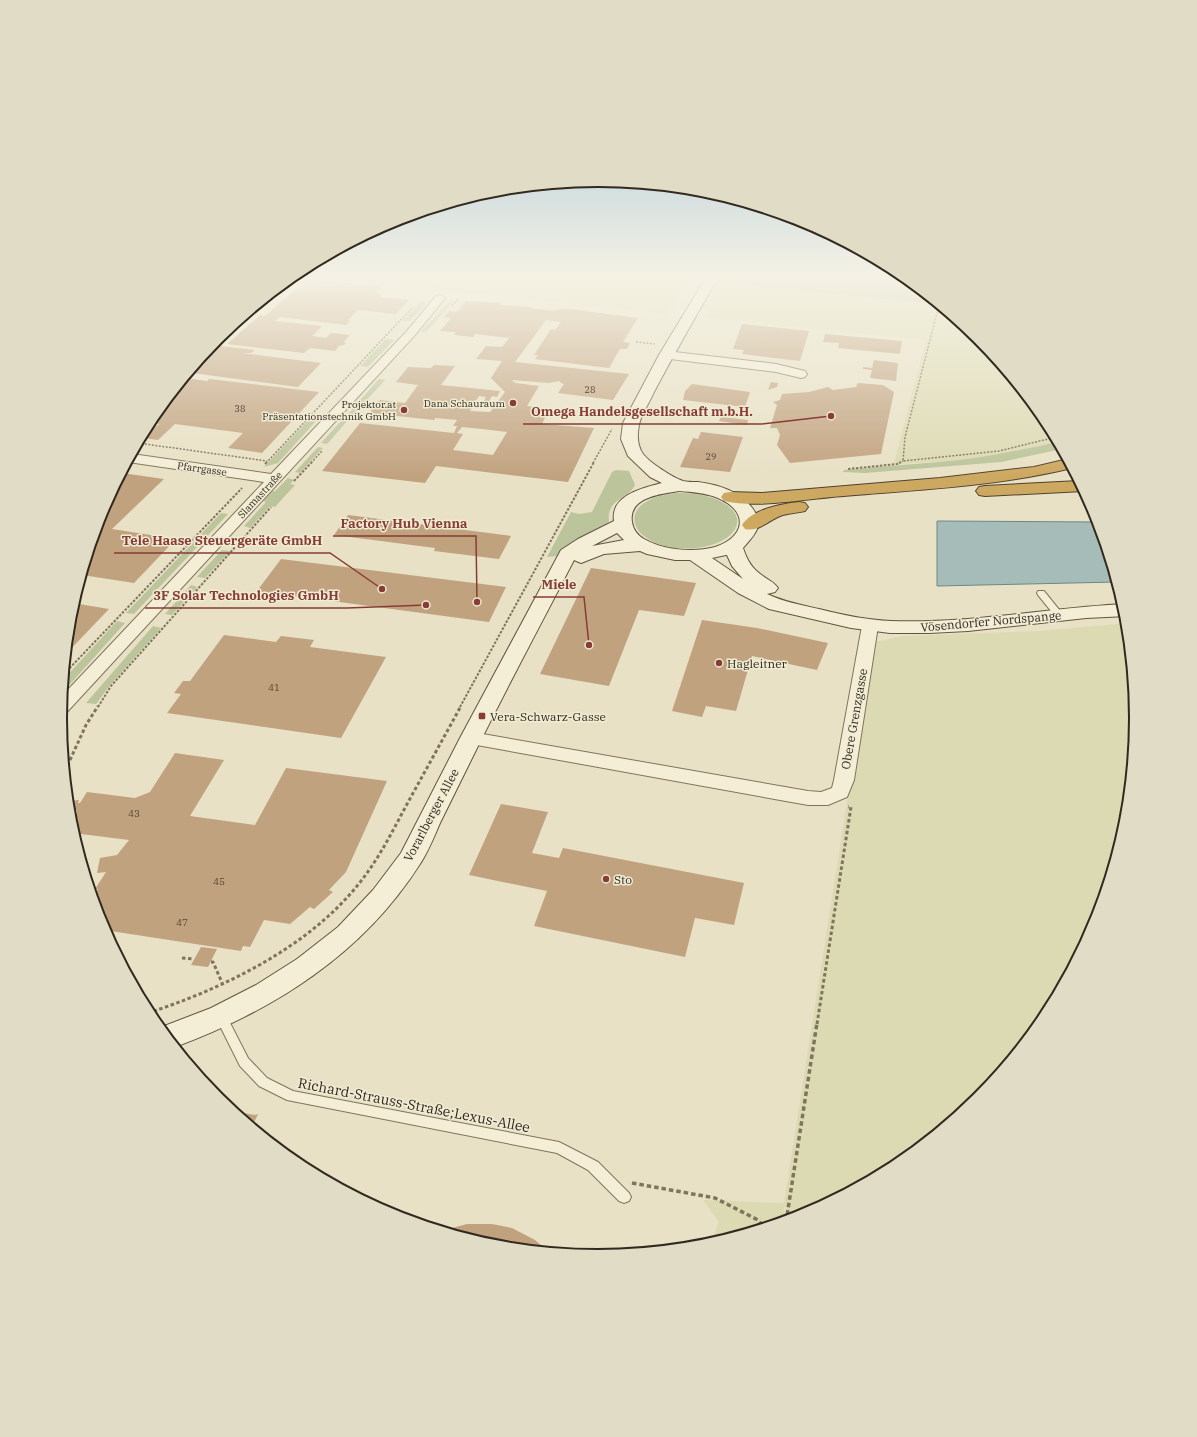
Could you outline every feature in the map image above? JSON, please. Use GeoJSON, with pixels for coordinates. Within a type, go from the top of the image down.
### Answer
{"type":"FeatureCollection","features":[{"type":"Feature","properties":{"kind":"highway"},"geometry":{"type":"LineString","coordinates":[[940,484],[1034,472],[1065,465]]}},
{"type":"Feature","properties":{"kind":"highway"},"geometry":{"type":"LineString","coordinates":[[730,497],[762,498],[940,484],[1072,477]]}},
{"type":"Feature","properties":{"kind":"highway"},"geometry":{"type":"LineString","coordinates":[[751,525],[764,516],[774,512],[794,508],[919,496],[1077,486]]}},
{"type":"Feature","properties":{"kind":"highway"},"geometry":{"type":"LineString","coordinates":[[1014,490],[1080,493]]}},
{"type":"Feature","properties":{"kind":"main road"},"geometry":{"type":"LineString","coordinates":[[644,493],[636,456],[630,439],[631,423],[673,343]]}},
{"type":"Feature","properties":{"kind":"main road"},"geometry":{"type":"LineString","coordinates":[[636,456],[656,473],[679,486]]}},
{"type":"Feature","properties":{"kind":"main road"},"geometry":{"type":"LineString","coordinates":[[679,486],[708,490],[730,497],[743,506],[749,516],[751,525],[745,537],[733,546],[714,553],[696,556],[674,555],[654,550],[641,545],[626,534],[621,524],[622,512],[630,502],[644,493],[661,488],[679,486]]}},
{"type":"Feature","properties":{"kind":"main road","name":"Vorarlberger Allee"},"geometry":{"type":"LineString","coordinates":[[173,1036],[221,1016],[266,993],[307,967],[347,934],[382,896],[410,858],[471,738],[568,554],[584,543],[621,524]]}},
{"type":"Feature","properties":{"kind":"main road","name":"Vorarlberger Allee"},"geometry":{"type":"LineString","coordinates":[[557,574],[588,554],[611,548],[641,545]]}},
{"type":"Feature","properties":{"kind":"main road","name":"Vösendorfer Nordspange"},"geometry":{"type":"LineString","coordinates":[[733,546],[740,564],[746,572],[764,586],[810,613]]}},
{"type":"Feature","properties":{"kind":"main road","name":"Vösendorfer Nordspange"},"geometry":{"type":"LineString","coordinates":[[696,556],[752,594],[777,605],[842,622],[870,626],[937,628],[1058,614],[1119,610]]}},
{"type":"Feature","properties":{"kind":"street","name":"Slamastraße"},"geometry":{"type":"LineString","coordinates":[[67,701],[402,343]]}},
{"type":"Feature","properties":{"kind":"street"},"geometry":{"type":"LineString","coordinates":[[666,355],[776,368],[801,374]]}},
{"type":"Feature","properties":{"kind":"street","name":"Pfarrgasse"},"geometry":{"type":"LineString","coordinates":[[135,459],[275,479]]}},
{"type":"Feature","properties":{"kind":"street","name":"Obere Grenzgasse"},"geometry":{"type":"LineString","coordinates":[[471,738],[788,794],[822,799],[830,798],[840,792],[844,780],[870,626]]}},
{"type":"Feature","properties":{"kind":"lane"},"geometry":{"type":"LineString","coordinates":[[1041,593],[1058,614]]}},
{"type":"Feature","properties":{"kind":"lane","name":"Richard-Strauss-Straße;Lexus-Allee"},"geometry":{"type":"LineString","coordinates":[[221,1016],[244,1062],[263,1082],[291,1096],[559,1148],[592,1166],[624,1197]]}},
{"type":"Feature","properties":{"kind":"path"},"geometry":{"type":"LineString","coordinates":[[645,343],[653,344]]}},
{"type":"Feature","properties":{"kind":"path"},"geometry":{"type":"LineString","coordinates":[[903,461],[905,437],[929,343]]}},
{"type":"Feature","properties":{"kind":"path"},"geometry":{"type":"LineString","coordinates":[[155,1011],[223,985],[250,971],[276,954],[323,919],[354,890],[380,854],[613,427]]}},
{"type":"Feature","properties":{"kind":"path"},"geometry":{"type":"LineString","coordinates":[[848,469],[897,464],[903,461],[1002,451],[1050,439]]}},
{"type":"Feature","properties":{"kind":"path"},"geometry":{"type":"LineString","coordinates":[[144,444],[267,461]]}},
{"type":"Feature","properties":{"kind":"path"},"geometry":{"type":"LineString","coordinates":[[69,761],[86,725],[111,686],[271,507]]}},
{"type":"Feature","properties":{"kind":"path"},"geometry":{"type":"LineString","coordinates":[[787,1215],[850,807]]}},
{"type":"Feature","properties":{"kind":"path"},"geometry":{"type":"LineString","coordinates":[[182,958],[194,959]]}},
{"type":"Feature","properties":{"kind":"path"},"geometry":{"type":"LineString","coordinates":[[211,962],[213,962],[223,985]]}},
{"type":"Feature","properties":{"kind":"path"},"geometry":{"type":"LineString","coordinates":[[606,1179],[715,1198],[758,1220],[761,1224]]}},
{"type":"Feature","properties":{"kind":"shaded area"},"geometry":{"type":"Polygon","coordinates":[[[925,343],[974,343],[998,368],[1020,395],[1053,443],[1003,454],[960,460],[900,464],[894,463],[925,343]]]}},
{"type":"Feature","properties":{"kind":"shaded area"},"geometry":{"type":"Polygon","coordinates":[[[1121,624],[1129,684],[1129,753],[1120,822],[1112,856],[1090,922],[1059,984],[1020,1042],[998,1069],[949,1118],[922,1140],[864,1179],[802,1210],[789,1215],[784,1205],[785,1216],[736,1232],[713,1237],[719,1222],[703,1200],[784,1203],[872,643],[901,636],[1038,631],[1121,624]]]}},
{"type":"Feature","properties":{"kind":"green space"},"geometry":{"type":"Polygon","coordinates":[[[382,343],[391,343],[368,367],[360,366],[382,343]]]}},
{"type":"Feature","properties":{"kind":"green space"},"geometry":{"type":"Polygon","coordinates":[[[379,379],[385,380],[353,415],[348,414],[379,379]]]}},
{"type":"Feature","properties":{"kind":"green space"},"geometry":{"type":"Polygon","coordinates":[[[309,419],[317,420],[278,463],[264,467],[309,419]]]}},
{"type":"Feature","properties":{"kind":"green space"},"geometry":{"type":"Polygon","coordinates":[[[343,419],[348,420],[327,444],[321,443],[343,419]]]}},
{"type":"Feature","properties":{"kind":"green space"},"geometry":{"type":"Polygon","coordinates":[[[1053,443],[1057,450],[1001,462],[865,473],[843,472],[844,470],[945,461],[1009,452],[1053,443]]]}},
{"type":"Feature","properties":{"kind":"green space"},"geometry":{"type":"Polygon","coordinates":[[[318,447],[323,448],[300,473],[295,472],[318,447]]]}},
{"type":"Feature","properties":{"kind":"green space"},"geometry":{"type":"Polygon","coordinates":[[[616,470],[629,471],[635,485],[632,490],[611,508],[609,521],[604,527],[574,542],[558,556],[547,557],[571,512],[579,514],[592,512],[612,472],[616,470]]]}},
{"type":"Feature","properties":{"kind":"green space"},"geometry":{"type":"Polygon","coordinates":[[[288,478],[294,480],[290,484],[295,485],[275,507],[270,506],[250,528],[244,526],[266,502],[262,501],[270,491],[275,491],[288,478]]]}},
{"type":"Feature","properties":{"kind":"green space"},"geometry":{"type":"Polygon","coordinates":[[[675,493],[705,496],[722,502],[731,508],[735,514],[737,521],[736,527],[727,538],[720,542],[703,547],[667,547],[651,541],[637,528],[634,518],[635,514],[641,505],[652,498],[675,493]]]}},
{"type":"Feature","properties":{"kind":"green space"},"geometry":{"type":"Polygon","coordinates":[[[221,513],[228,514],[134,614],[126,613],[221,513]]]}},
{"type":"Feature","properties":{"kind":"green space"},"geometry":{"type":"Polygon","coordinates":[[[222,550],[230,551],[205,578],[197,577],[222,550]]]}},
{"type":"Feature","properties":{"kind":"green space"},"geometry":{"type":"Polygon","coordinates":[[[191,585],[197,587],[172,615],[165,614],[191,585]]]}},
{"type":"Feature","properties":{"kind":"green space"},"geometry":{"type":"Polygon","coordinates":[[[117,621],[125,623],[68,687],[69,673],[117,621]]]}},
{"type":"Feature","properties":{"kind":"green space"},"geometry":{"type":"Polygon","coordinates":[[[153,626],[161,628],[111,684],[96,704],[86,703],[153,626]]]}},
{"type":"Feature","properties":{"kind":"water"},"geometry":{"type":"Polygon","coordinates":[[[937,521],[1093,522],[1112,582],[937,586],[937,521]]]}},
{"type":"Feature","properties":{"kind":"building"},"geometry":{"type":"Polygon","coordinates":[[[346,343],[339,346],[335,351],[310,348],[304,353],[227,344],[346,343]]]}},
{"type":"Feature","properties":{"kind":"building"},"geometry":{"type":"Polygon","coordinates":[[[505,343],[529,343],[515,362],[629,374],[613,400],[558,393],[564,384],[559,381],[549,383],[512,380],[515,383],[539,386],[527,406],[549,409],[542,424],[594,428],[568,482],[436,466],[425,483],[322,471],[360,423],[454,433],[457,426],[453,426],[457,420],[435,418],[434,420],[369,413],[380,400],[405,403],[418,385],[396,382],[408,367],[431,368],[434,365],[455,366],[441,385],[500,391],[497,397],[492,396],[489,401],[484,401],[486,397],[479,396],[470,411],[490,412],[505,392],[491,378],[502,361],[476,359],[486,346],[502,347],[505,343]],[[462,427],[457,433],[463,434],[453,450],[493,455],[507,432],[462,427]]]}},
{"type":"Feature","properties":{"kind":"building"},"geometry":{"type":"Polygon","coordinates":[[[542,343],[630,343],[627,349],[620,349],[609,368],[535,359],[538,355],[534,355],[542,343]]]}},
{"type":"Feature","properties":{"kind":"building"},"geometry":{"type":"Polygon","coordinates":[[[735,343],[805,343],[800,361],[742,354],[744,350],[733,349],[735,343]]]}},
{"type":"Feature","properties":{"kind":"building"},"geometry":{"type":"Polygon","coordinates":[[[839,343],[902,343],[900,354],[838,348],[839,343]]]}},
{"type":"Feature","properties":{"kind":"building"},"geometry":{"type":"Polygon","coordinates":[[[220,346],[255,350],[251,353],[242,353],[321,363],[298,387],[195,373],[220,346]]]}},
{"type":"Feature","properties":{"kind":"building"},"geometry":{"type":"Polygon","coordinates":[[[874,360],[898,363],[896,381],[870,378],[872,370],[863,369],[863,367],[872,368],[874,360]]]}},
{"type":"Feature","properties":{"kind":"building"},"geometry":{"type":"Polygon","coordinates":[[[190,379],[207,381],[209,379],[319,392],[262,453],[228,448],[243,433],[175,424],[158,440],[147,439],[153,429],[159,424],[157,424],[190,379]]]}},
{"type":"Feature","properties":{"kind":"building"},"geometry":{"type":"Polygon","coordinates":[[[771,382],[778,383],[777,387],[768,390],[771,382]]]}},
{"type":"Feature","properties":{"kind":"building"},"geometry":{"type":"Polygon","coordinates":[[[858,383],[883,385],[894,392],[881,454],[790,463],[777,445],[780,435],[777,428],[770,428],[777,405],[773,402],[780,400],[782,394],[809,392],[828,387],[833,390],[856,387],[858,383]]]}},
{"type":"Feature","properties":{"kind":"building"},"geometry":{"type":"Polygon","coordinates":[[[692,384],[750,392],[745,407],[683,400],[685,391],[692,384]]]}},
{"type":"Feature","properties":{"kind":"building"},"geometry":{"type":"Polygon","coordinates":[[[721,417],[748,420],[747,425],[719,421],[721,417]]]}},
{"type":"Feature","properties":{"kind":"building"},"geometry":{"type":"Polygon","coordinates":[[[701,432],[743,437],[730,472],[680,467],[693,438],[698,439],[701,432]]]}},
{"type":"Feature","properties":{"kind":"building"},"geometry":{"type":"Polygon","coordinates":[[[127,474],[164,479],[112,529],[176,539],[134,583],[87,576],[107,515],[127,474]]]}},
{"type":"Feature","properties":{"kind":"building"},"geometry":{"type":"Polygon","coordinates":[[[348,515],[511,536],[499,559],[434,551],[435,548],[334,535],[348,515]]]}},
{"type":"Feature","properties":{"kind":"building"},"geometry":{"type":"Polygon","coordinates":[[[281,559],[506,587],[489,622],[257,591],[281,559]]]}},
{"type":"Feature","properties":{"kind":"building"},"geometry":{"type":"Polygon","coordinates":[[[591,568],[696,583],[684,616],[639,610],[609,686],[540,674],[591,568]]]}},
{"type":"Feature","properties":{"kind":"building"},"geometry":{"type":"Polygon","coordinates":[[[80,604],[109,609],[72,647],[80,604]]]}},
{"type":"Feature","properties":{"kind":"building","name":"Hagleitner"},"geometry":{"type":"Polygon","coordinates":[[[702,620],[757,628],[828,643],[817,670],[752,656],[736,711],[706,706],[702,717],[672,711],[702,620]]]}},
{"type":"Feature","properties":{"kind":"building"},"geometry":{"type":"Polygon","coordinates":[[[224,635],[276,642],[281,636],[314,640],[310,647],[386,657],[341,738],[167,713],[181,694],[174,693],[183,681],[190,681],[224,635]]]}},
{"type":"Feature","properties":{"kind":"building"},"geometry":{"type":"Polygon","coordinates":[[[175,753],[224,760],[190,816],[255,825],[286,768],[387,781],[346,872],[329,890],[333,892],[314,909],[310,907],[290,924],[264,920],[250,947],[243,946],[241,951],[111,931],[96,892],[98,889],[95,889],[106,872],[97,873],[100,858],[117,855],[129,840],[80,834],[76,815],[77,810],[75,810],[74,800],[79,800],[78,803],[80,803],[87,792],[135,798],[150,792],[175,753]]]}},
{"type":"Feature","properties":{"kind":"building","name":"Sto"},"geometry":{"type":"Polygon","coordinates":[[[501,804],[548,812],[532,853],[559,858],[563,848],[744,883],[734,925],[695,918],[685,957],[534,926],[547,891],[469,875],[501,804]]]}},
{"type":"Feature","properties":{"kind":"building"},"geometry":{"type":"Polygon","coordinates":[[[201,947],[217,949],[208,967],[191,965],[201,947]]]}},
{"type":"Feature","properties":{"kind":"building"},"geometry":{"type":"Polygon","coordinates":[[[243,1113],[255,1115],[258,1114],[254,1123],[243,1113]]]}},
{"type":"Feature","properties":{"kind":"building"},"geometry":{"type":"Polygon","coordinates":[[[467,1224],[492,1224],[512,1228],[535,1240],[543,1247],[495,1240],[450,1229],[467,1224]]]}},
{"type":"Feature","properties":{"kind":"place","name":"Dana Schauraum"},"geometry":{"type":"Point","coordinates":[513,403]}},
{"type":"Feature","properties":{"kind":"place","name":"Projektor.at Präsentationstechnik GmbH"},"geometry":{"type":"Point","coordinates":[404,410]}},
{"type":"Feature","properties":{"kind":"place","name":"Omega Handelsgesellschaft m.b.H."},"geometry":{"type":"Point","coordinates":[831,416]}},
{"type":"Feature","properties":{"kind":"place","name":"Tele Haase Steuergeräte GmbH"},"geometry":{"type":"Point","coordinates":[382,589]}},
{"type":"Feature","properties":{"kind":"place","name":"Factory Hub Vienna"},"geometry":{"type":"Point","coordinates":[477,602]}},
{"type":"Feature","properties":{"kind":"place","name":"3F Solar Technologies GmbH"},"geometry":{"type":"Point","coordinates":[426,605]}},
{"type":"Feature","properties":{"kind":"place","name":"Miele"},"geometry":{"type":"Point","coordinates":[589,645]}},
{"type":"Feature","properties":{"kind":"place","name":"Hagleitner"},"geometry":{"type":"Point","coordinates":[719,663]}},
{"type":"Feature","properties":{"kind":"place","name":"Vera-Schwarz-Gasse"},"geometry":{"type":"Point","coordinates":[482,716]}},
{"type":"Feature","properties":{"kind":"place","name":"Sto"},"geometry":{"type":"Point","coordinates":[606,879]}}]}
